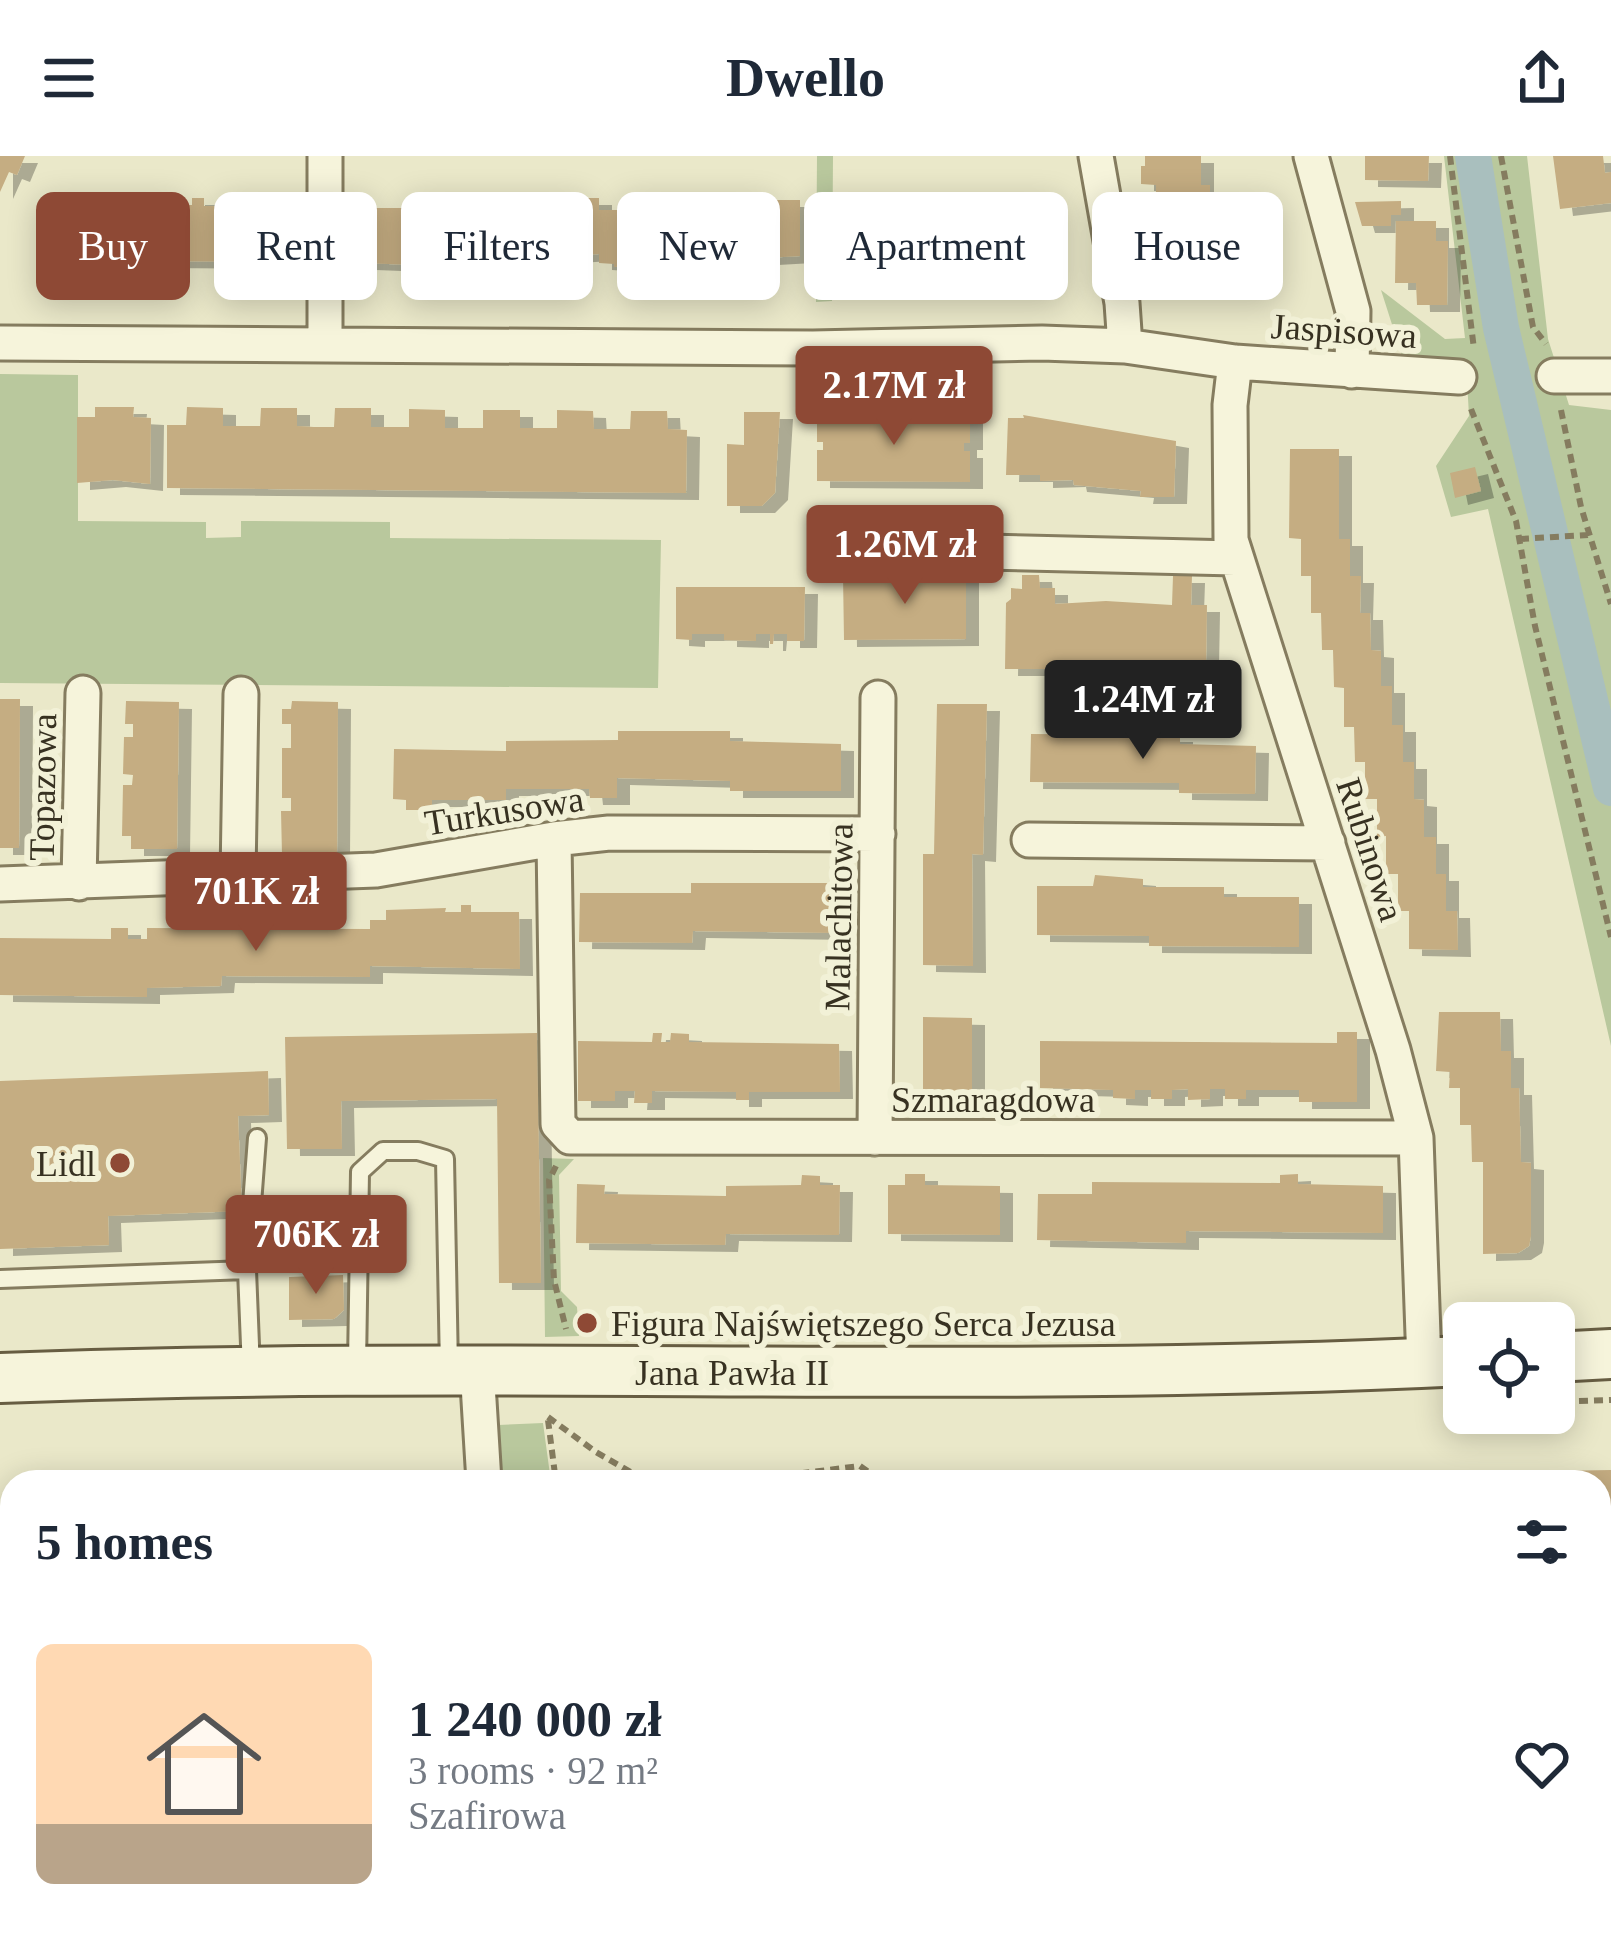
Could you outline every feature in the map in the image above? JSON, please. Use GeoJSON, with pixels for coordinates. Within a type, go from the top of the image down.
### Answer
{"type":"FeatureCollection","features":[{"type":"Feature","properties":{"kind":"street"},"geometry":{"type":"LineString","coordinates":[[325,156],[326,345]]}},
{"type":"Feature","properties":{"kind":"street"},"geometry":{"type":"LineString","coordinates":[[1096,156],[1125,346]]}},
{"type":"Feature","properties":{"kind":"street"},"geometry":{"type":"LineString","coordinates":[[1311,156],[1353,310],[1352,371]]}},
{"type":"Feature","properties":{"kind":"street","name":"Jaspisowa"},"geometry":{"type":"LineString","coordinates":[[0,343],[813,348],[1042,343],[1125,346],[1235,362],[1459,377]]}},
{"type":"Feature","properties":{"kind":"street","name":"Rubinowa"},"geometry":{"type":"LineString","coordinates":[[1235,362],[1230,405],[1235,558],[1393,1050],[1415,1138],[1443,1354]]}},
{"type":"Feature","properties":{"kind":"street"},"geometry":{"type":"LineString","coordinates":[[1554,376],[1611,376]]}},
{"type":"Feature","properties":{"kind":"street"},"geometry":{"type":"LineString","coordinates":[[986,552],[1235,558]]}},
{"type":"Feature","properties":{"kind":"street","name":"Topazowa"},"geometry":{"type":"LineString","coordinates":[[80,883],[83,692]]}},
{"type":"Feature","properties":{"kind":"street"},"geometry":{"type":"LineString","coordinates":[[238,876],[241,694]]}},
{"type":"Feature","properties":{"kind":"street","name":"Malachitowa"},"geometry":{"type":"LineString","coordinates":[[875,1138],[878,698]]}},
{"type":"Feature","properties":{"kind":"street","name":"Turkusowa"},"geometry":{"type":"LineString","coordinates":[[0,884],[376,871],[609,833],[878,834]]}},
{"type":"Feature","properties":{"kind":"street"},"geometry":{"type":"LineString","coordinates":[[554,839],[558,1124],[570,1137]]}},
{"type":"Feature","properties":{"kind":"street"},"geometry":{"type":"LineString","coordinates":[[1029,840],[1328,843]]}},
{"type":"Feature","properties":{"kind":"street","name":"Szmaragdowa"},"geometry":{"type":"LineString","coordinates":[[570,1137],[1415,1138]]}},
{"type":"Feature","properties":{"kind":"street"},"geometry":{"type":"LineString","coordinates":[[1575,1356],[1611,1354]]}},
{"type":"Feature","properties":{"kind":"street","name":"Jana Pawła II"},"geometry":{"type":"LineString","coordinates":[[0,1378],[357,1369],[1068,1374],[1443,1362]]}},
{"type":"Feature","properties":{"kind":"street"},"geometry":{"type":"LineString","coordinates":[[463,1369],[482,1470]]}},
{"type":"Feature","properties":{"kind":"lane"},"geometry":{"type":"LineString","coordinates":[[251,1370],[247,1270],[257,1138]]}},
{"type":"Feature","properties":{"kind":"lane"},"geometry":{"type":"LineString","coordinates":[[357,1369],[360,1172],[383,1151],[418,1151],[445,1159],[463,1369]]}},
{"type":"Feature","properties":{"kind":"lane"},"geometry":{"type":"LineString","coordinates":[[0,1279],[247,1270]]}},
{"type":"Feature","properties":{"kind":"path"},"geometry":{"type":"LineString","coordinates":[[1450,156],[1475,356],[1459,377],[1516,521],[1535,626],[1611,938]]}},
{"type":"Feature","properties":{"kind":"path"},"geometry":{"type":"LineString","coordinates":[[1520,539],[1589,534]]}},
{"type":"Feature","properties":{"kind":"path"},"geometry":{"type":"LineString","coordinates":[[570,1137],[550,1180],[554,1280],[573,1343]]}},
{"type":"Feature","properties":{"kind":"path"},"geometry":{"type":"LineString","coordinates":[[555,1470],[548,1417],[627,1470]]}},
{"type":"Feature","properties":{"kind":"path"},"geometry":{"type":"LineString","coordinates":[[828,1470],[860,1466],[866,1470]]}},
{"type":"Feature","properties":{"kind":"green space"},"geometry":{"type":"Polygon","coordinates":[[[817,156],[833,156],[833,192],[817,192],[817,156]]]}},
{"type":"Feature","properties":{"kind":"green space"},"geometry":{"type":"Polygon","coordinates":[[[1444,156],[1527,156],[1548,339],[1569,405],[1611,410],[1611,1046],[1488,509],[1451,517],[1436,466],[1469,416],[1466,362],[1404,362],[1381,290],[1445,339],[1465,338],[1444,156]]]}},
{"type":"Feature","properties":{"kind":"green space"},"geometry":{"type":"Polygon","coordinates":[[[0,374],[78,375],[78,521],[206,522],[206,538],[241,537],[241,521],[390,522],[390,538],[661,540],[658,688],[0,683],[0,374]]]}},
{"type":"Feature","properties":{"kind":"green space"},"geometry":{"type":"Polygon","coordinates":[[[543,1158],[574,1159],[559,1175],[561,1291],[577,1307],[579,1336],[545,1337],[543,1158]]]}},
{"type":"Feature","properties":{"kind":"green space"},"geometry":{"type":"Polygon","coordinates":[[[543,1423],[549,1470],[500,1470],[498,1425],[543,1423]]]}},
{"type":"Feature","properties":{"kind":"building"},"geometry":{"type":"Polygon","coordinates":[[[0,156],[25,156],[17,175],[9,172],[0,192],[0,156]]]}},
{"type":"Feature","properties":{"kind":"building"},"geometry":{"type":"Polygon","coordinates":[[[1145,156],[1201,156],[1201,185],[1210,185],[1210,192],[1156,192],[1156,185],[1141,184],[1141,166],[1145,166],[1145,156]]]}},
{"type":"Feature","properties":{"kind":"building"},"geometry":{"type":"Polygon","coordinates":[[[1365,156],[1429,156],[1428,181],[1365,180],[1365,156]]]}},
{"type":"Feature","properties":{"kind":"building"},"geometry":{"type":"Polygon","coordinates":[[[1553,156],[1603,156],[1605,173],[1611,172],[1611,203],[1560,209],[1553,156]]]}},
{"type":"Feature","properties":{"kind":"building"},"geometry":{"type":"Polygon","coordinates":[[[192,198],[204,198],[204,206],[214,206],[214,262],[190,261],[192,198]]]}},
{"type":"Feature","properties":{"kind":"building"},"geometry":{"type":"Polygon","coordinates":[[[593,198],[599,198],[599,210],[617,210],[617,267],[599,263],[599,254],[593,254],[593,198]]]}},
{"type":"Feature","properties":{"kind":"building"},"geometry":{"type":"Polygon","coordinates":[[[780,200],[800,200],[800,256],[780,257],[780,200]]]}},
{"type":"Feature","properties":{"kind":"building"},"geometry":{"type":"Polygon","coordinates":[[[1401,201],[1401,215],[1391,215],[1391,226],[1362,226],[1355,202],[1401,201]]]}},
{"type":"Feature","properties":{"kind":"building"},"geometry":{"type":"Polygon","coordinates":[[[377,208],[401,208],[401,264],[377,264],[377,208]]]}},
{"type":"Feature","properties":{"kind":"building"},"geometry":{"type":"Polygon","coordinates":[[[1396,221],[1436,221],[1436,241],[1448,241],[1447,305],[1417,305],[1416,283],[1395,283],[1396,221]]]}},
{"type":"Feature","properties":{"kind":"building"},"geometry":{"type":"Polygon","coordinates":[[[95,407],[134,407],[133,417],[151,418],[150,484],[77,483],[77,417],[95,417],[95,407]]]}},
{"type":"Feature","properties":{"kind":"building"},"geometry":{"type":"Polygon","coordinates":[[[187,407],[223,408],[223,426],[260,426],[261,408],[297,408],[297,426],[314,427],[334,427],[335,408],[371,408],[371,427],[409,427],[409,409],[445,410],[445,428],[483,428],[483,410],[520,410],[520,428],[557,428],[557,410],[593,411],[594,429],[630,429],[631,411],[667,411],[668,429],[687,430],[686,493],[167,488],[167,425],[186,425],[187,407]]]}},
{"type":"Feature","properties":{"kind":"building"},"geometry":{"type":"Polygon","coordinates":[[[744,412],[780,412],[775,493],[762,506],[727,506],[727,444],[744,445],[744,412]]]}},
{"type":"Feature","properties":{"kind":"building"},"geometry":{"type":"Polygon","coordinates":[[[817,412],[874,413],[873,422],[914,422],[914,413],[970,413],[970,443],[964,443],[964,451],[970,451],[970,482],[817,481],[817,450],[823,450],[823,442],[817,442],[817,412]]]}},
{"type":"Feature","properties":{"kind":"building"},"geometry":{"type":"Polygon","coordinates":[[[1023,415],[1176,441],[1174,497],[1140,497],[1141,491],[1074,485],[1073,480],[1040,481],[1040,475],[1006,475],[1008,418],[1023,415]]]}},
{"type":"Feature","properties":{"kind":"building"},"geometry":{"type":"Polygon","coordinates":[[[1290,449],[1339,449],[1339,539],[1350,539],[1350,576],[1361,576],[1360,613],[1370,613],[1371,650],[1381,651],[1381,686],[1392,686],[1392,725],[1403,725],[1403,762],[1414,762],[1414,799],[1424,800],[1424,837],[1436,837],[1436,874],[1446,874],[1446,911],[1457,911],[1458,950],[1409,949],[1409,911],[1398,911],[1398,874],[1386,874],[1386,836],[1377,837],[1377,799],[1365,799],[1365,762],[1355,762],[1354,727],[1344,727],[1344,688],[1334,687],[1333,650],[1322,650],[1321,613],[1311,613],[1311,576],[1301,576],[1301,539],[1289,538],[1290,449]]]}},
{"type":"Feature","properties":{"kind":"building"},"geometry":{"type":"Polygon","coordinates":[[[1475,467],[1481,491],[1455,498],[1450,473],[1475,467]]]}},
{"type":"Feature","properties":{"kind":"building"},"geometry":{"type":"Polygon","coordinates":[[[966,574],[966,639],[844,640],[843,575],[966,574]]]}},
{"type":"Feature","properties":{"kind":"building"},"geometry":{"type":"Polygon","coordinates":[[[1022,575],[1039,575],[1040,588],[1055,588],[1055,604],[1172,605],[1173,576],[1192,576],[1191,605],[1207,605],[1206,660],[1072,661],[1072,669],[1005,669],[1006,603],[1011,588],[1022,589],[1022,575]]]}},
{"type":"Feature","properties":{"kind":"building"},"geometry":{"type":"Polygon","coordinates":[[[676,587],[805,587],[804,641],[787,641],[787,634],[774,634],[773,644],[770,634],[756,634],[756,641],[724,640],[724,634],[676,639],[676,587]]]}},
{"type":"Feature","properties":{"kind":"building"},"geometry":{"type":"Polygon","coordinates":[[[0,699],[20,699],[19,848],[0,848],[0,699]]]}},
{"type":"Feature","properties":{"kind":"building"},"geometry":{"type":"Polygon","coordinates":[[[126,701],[179,702],[177,849],[131,849],[131,836],[122,836],[123,785],[132,785],[133,775],[123,774],[124,737],[133,737],[133,724],[125,724],[126,701]]]}},
{"type":"Feature","properties":{"kind":"building"},"geometry":{"type":"Polygon","coordinates":[[[292,701],[338,702],[337,853],[282,855],[281,811],[291,811],[291,798],[282,798],[282,748],[291,748],[291,724],[282,724],[282,709],[291,709],[292,701]]]}},
{"type":"Feature","properties":{"kind":"building"},"geometry":{"type":"Polygon","coordinates":[[[937,704],[987,704],[983,855],[972,854],[973,966],[923,965],[923,854],[934,854],[937,704]]]}},
{"type":"Feature","properties":{"kind":"building"},"geometry":{"type":"Polygon","coordinates":[[[618,731],[730,731],[730,741],[841,744],[841,791],[730,791],[730,781],[617,778],[617,798],[590,798],[589,789],[506,789],[506,800],[432,800],[432,810],[406,810],[406,800],[393,799],[394,749],[506,751],[506,741],[618,740],[618,731]]]}},
{"type":"Feature","properties":{"kind":"building"},"geometry":{"type":"Polygon","coordinates":[[[1031,734],[1180,735],[1180,744],[1256,746],[1255,794],[1179,793],[1179,783],[1030,782],[1031,734]]]}},
{"type":"Feature","properties":{"kind":"building"},"geometry":{"type":"Polygon","coordinates":[[[1095,875],[1143,879],[1143,887],[1224,887],[1224,897],[1299,897],[1299,947],[1149,946],[1149,936],[1037,935],[1037,886],[1093,886],[1095,875]]]}},
{"type":"Feature","properties":{"kind":"building"},"geometry":{"type":"Polygon","coordinates":[[[691,883],[840,883],[839,933],[693,931],[692,943],[579,942],[580,893],[691,893],[691,883]]]}},
{"type":"Feature","properties":{"kind":"building"},"geometry":{"type":"Polygon","coordinates":[[[461,905],[471,905],[471,912],[519,912],[520,969],[370,966],[370,977],[222,976],[221,986],[147,988],[147,997],[0,995],[0,938],[111,939],[111,928],[128,928],[128,939],[147,939],[147,928],[370,929],[370,920],[386,920],[386,910],[461,912],[461,905]]]}},
{"type":"Feature","properties":{"kind":"building"},"geometry":{"type":"Polygon","coordinates":[[[1439,1012],[1500,1012],[1501,1051],[1511,1051],[1511,1088],[1519,1088],[1521,1162],[1531,1163],[1531,1236],[1529,1246],[1518,1253],[1483,1254],[1483,1162],[1472,1162],[1471,1125],[1460,1125],[1460,1088],[1449,1088],[1450,1072],[1436,1071],[1439,1012]]]}},
{"type":"Feature","properties":{"kind":"building"},"geometry":{"type":"Polygon","coordinates":[[[923,1017],[972,1018],[972,1093],[923,1093],[923,1017]]]}},
{"type":"Feature","properties":{"kind":"building"},"geometry":{"type":"Polygon","coordinates":[[[1337,1032],[1357,1032],[1357,1102],[1299,1102],[1299,1090],[1246,1090],[1246,1099],[1225,1099],[1225,1089],[1210,1089],[1210,1099],[1188,1100],[1188,1089],[1172,1090],[1172,1099],[1151,1099],[1151,1090],[1135,1090],[1135,1099],[1113,1098],[1113,1090],[1040,1088],[1040,1041],[1337,1043],[1337,1032]]]}},
{"type":"Feature","properties":{"kind":"building"},"geometry":{"type":"Polygon","coordinates":[[[537,1033],[541,1283],[499,1283],[497,1099],[341,1101],[342,1149],[287,1149],[285,1037],[537,1033]]]}},
{"type":"Feature","properties":{"kind":"building"},"geometry":{"type":"Polygon","coordinates":[[[653,1033],[662,1033],[661,1042],[670,1042],[671,1033],[689,1034],[689,1042],[839,1044],[840,1092],[749,1092],[749,1100],[736,1100],[736,1092],[652,1091],[652,1103],[634,1103],[635,1091],[615,1091],[615,1101],[578,1101],[578,1041],[652,1042],[653,1033]]]}},
{"type":"Feature","properties":{"kind":"building","name":"Lidl"},"geometry":{"type":"Polygon","coordinates":[[[268,1071],[269,1115],[238,1116],[242,1211],[108,1216],[109,1245],[0,1249],[0,1081],[268,1071]]]}},
{"type":"Feature","properties":{"kind":"building"},"geometry":{"type":"Polygon","coordinates":[[[905,1174],[925,1174],[925,1185],[1000,1186],[1000,1235],[888,1234],[888,1185],[905,1185],[905,1174]]]}},
{"type":"Feature","properties":{"kind":"building"},"geometry":{"type":"Polygon","coordinates":[[[1298,1174],[1298,1184],[1383,1186],[1383,1233],[1186,1231],[1186,1243],[1037,1240],[1038,1194],[1092,1194],[1092,1182],[1280,1183],[1280,1175],[1298,1174]]]}},
{"type":"Feature","properties":{"kind":"building"},"geometry":{"type":"Polygon","coordinates":[[[802,1175],[820,1176],[820,1185],[840,1185],[839,1235],[726,1234],[725,1245],[576,1243],[577,1184],[605,1185],[604,1194],[726,1196],[726,1186],[801,1185],[802,1175]]]}},
{"type":"Feature","properties":{"kind":"building"},"geometry":{"type":"Polygon","coordinates":[[[343,1275],[344,1310],[334,1319],[289,1320],[289,1277],[343,1275]]]}},
{"type":"Feature","properties":{"kind":"waterway"},"geometry":{"type":"LineString","coordinates":[[1473,156],[1501,328],[1611,788]]}},
{"type":"Feature","properties":{"kind":"place","name":"Lidl"},"geometry":{"type":"Point","coordinates":[120,1163]}},
{"type":"Feature","properties":{"kind":"place","name":"Figura Najświętszego Serca Jezusa"},"geometry":{"type":"Point","coordinates":[587,1323]}}]}
